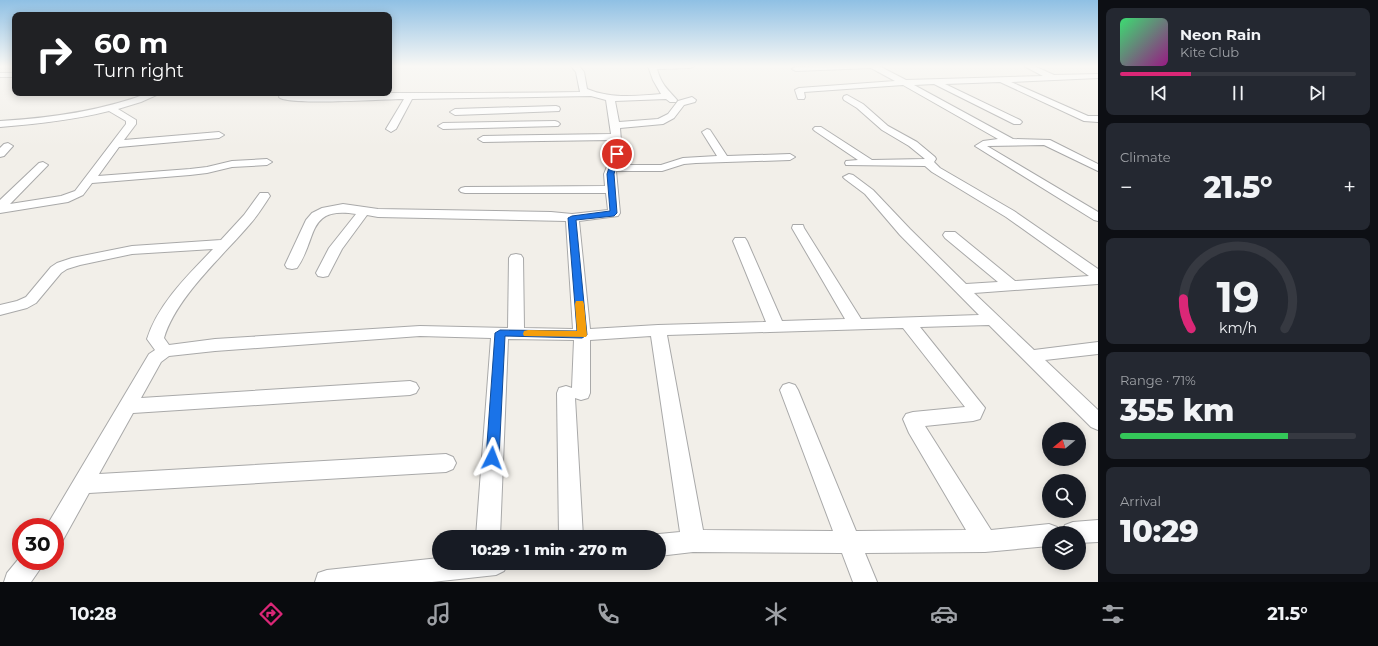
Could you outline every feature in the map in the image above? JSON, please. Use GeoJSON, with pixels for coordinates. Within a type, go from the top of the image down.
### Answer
{"type":"FeatureCollection","features":[{"type":"Feature","properties":{"kind":"street"},"geometry":{"type":"LineString","coordinates":[[665,93],[681,103]]}},
{"type":"Feature","properties":{"kind":"street"},"geometry":{"type":"LineString","coordinates":[[922,93],[1011,142]]}},
{"type":"Feature","properties":{"kind":"street"},"geometry":{"type":"LineString","coordinates":[[958,93],[1016,122]]}},
{"type":"Feature","properties":{"kind":"street"},"geometry":{"type":"LineString","coordinates":[[1029,93],[1087,119],[1098,119]]}},
{"type":"Feature","properties":{"kind":"street"},"geometry":{"type":"LineString","coordinates":[[283,96],[282,97],[285,98],[303,99],[381,96],[409,97],[591,94],[610,98],[667,96]]}},
{"type":"Feature","properties":{"kind":"street"},"geometry":{"type":"LineString","coordinates":[[0,124],[63,118],[110,108],[148,96]]}},
{"type":"Feature","properties":{"kind":"street"},"geometry":{"type":"LineString","coordinates":[[391,129],[409,97]]}},
{"type":"Feature","properties":{"kind":"street"},"geometry":{"type":"LineString","coordinates":[[292,265],[312,220],[322,212],[343,208],[378,212],[551,216],[572,218],[614,213],[610,174],[617,154],[616,131],[610,98]]}},
{"type":"Feature","properties":{"kind":"street"},"geometry":{"type":"LineString","coordinates":[[847,98],[866,110],[885,128],[913,144],[931,159],[928,163]]}},
{"type":"Feature","properties":{"kind":"street"},"geometry":{"type":"LineString","coordinates":[[483,139],[554,138],[616,131],[660,122],[671,116],[681,103],[692,100]]}},
{"type":"Feature","properties":{"kind":"street"},"geometry":{"type":"LineString","coordinates":[[455,112],[556,105],[554,138]]}},
{"type":"Feature","properties":{"kind":"street"},"geometry":{"type":"LineString","coordinates":[[0,208],[73,197],[80,193],[131,124],[130,120],[110,108]]}},
{"type":"Feature","properties":{"kind":"street"},"geometry":{"type":"LineString","coordinates":[[443,126],[555,124]]}},
{"type":"Feature","properties":{"kind":"street"},"geometry":{"type":"LineString","coordinates":[[818,129],[870,163]]}},
{"type":"Feature","properties":{"kind":"street"},"geometry":{"type":"LineString","coordinates":[[707,132],[724,159]]}},
{"type":"Feature","properties":{"kind":"street"},"geometry":{"type":"LineString","coordinates":[[117,144],[219,135]]}},
{"type":"Feature","properties":{"kind":"street"},"geometry":{"type":"LineString","coordinates":[[1098,168],[1046,142],[990,142],[983,143],[980,146],[1098,217]]}},
{"type":"Feature","properties":{"kind":"street"},"geometry":{"type":"LineString","coordinates":[[0,154],[8,146]]}},
{"type":"Feature","properties":{"kind":"street"},"geometry":{"type":"LineString","coordinates":[[612,168],[662,168],[683,161],[790,157]]}},
{"type":"Feature","properties":{"kind":"street"},"geometry":{"type":"LineString","coordinates":[[90,180],[190,172],[207,170],[232,164],[267,162]]}},
{"type":"Feature","properties":{"kind":"street"},"geometry":{"type":"LineString","coordinates":[[1098,276],[1010,214],[936,170],[928,163],[870,163],[849,170],[905,232],[1098,422]]}},
{"type":"Feature","properties":{"kind":"street"},"geometry":{"type":"LineString","coordinates":[[0,208],[43,165]]}},
{"type":"Feature","properties":{"kind":"street"},"geometry":{"type":"LineString","coordinates":[[465,190],[612,189]]}},
{"type":"Feature","properties":{"kind":"street"},"geometry":{"type":"LineString","coordinates":[[165,351],[155,339],[156,332],[162,320],[209,261],[247,220],[264,196]]}},
{"type":"Feature","properties":{"kind":"street"},"geometry":{"type":"LineString","coordinates":[[323,273],[336,248],[364,211]]}},
{"type":"Feature","properties":{"kind":"street"},"geometry":{"type":"LineString","coordinates":[[571,530],[573,393],[582,335],[572,218]]}},
{"type":"Feature","properties":{"kind":"street"},"geometry":{"type":"LineString","coordinates":[[798,228],[856,324]]}},
{"type":"Feature","properties":{"kind":"street"},"geometry":{"type":"LineString","coordinates":[[950,235],[1012,286]]}},
{"type":"Feature","properties":{"kind":"street"},"geometry":{"type":"LineString","coordinates":[[740,241],[776,326]]}},
{"type":"Feature","properties":{"kind":"street"},"geometry":{"type":"LineString","coordinates":[[0,310],[22,305],[31,300],[56,270],[62,266],[77,261],[132,250],[225,244]]}},
{"type":"Feature","properties":{"kind":"street"},"geometry":{"type":"LineString","coordinates":[[489,530],[516,258]]}},
{"type":"Feature","properties":{"kind":"street"},"geometry":{"type":"LineString","coordinates":[[963,289],[1098,280]]}},
{"type":"Feature","properties":{"kind":"street"},"geometry":{"type":"LineString","coordinates":[[63,518],[155,358],[165,351],[215,345],[420,331],[582,335],[658,330],[993,320]]}},
{"type":"Feature","properties":{"kind":"street"},"geometry":{"type":"LineString","coordinates":[[907,322],[976,408],[973,414],[913,419],[916,428],[985,541]]}},
{"type":"Feature","properties":{"kind":"street"},"geometry":{"type":"LineString","coordinates":[[658,330],[693,541]]}},
{"type":"Feature","properties":{"kind":"street"},"geometry":{"type":"LineString","coordinates":[[1031,356],[1098,348]]}},
{"type":"Feature","properties":{"kind":"street"},"geometry":{"type":"LineString","coordinates":[[128,406],[410,388]]}},
{"type":"Feature","properties":{"kind":"street"},"geometry":{"type":"LineString","coordinates":[[789,390],[866,582]]}},
{"type":"Feature","properties":{"kind":"street"},"geometry":{"type":"LineString","coordinates":[[83,484],[446,463]]}},
{"type":"Feature","properties":{"kind":"street"},"geometry":{"type":"LineString","coordinates":[[1086,532],[1098,531]]}},
{"type":"Feature","properties":{"kind":"street"},"geometry":{"type":"LineString","coordinates":[[666,544],[693,541],[985,541],[1042,536]]}},
{"type":"Feature","properties":{"kind":"street"},"geometry":{"type":"LineString","coordinates":[[16,582],[25,570]]}},
{"type":"Feature","properties":{"kind":"street"},"geometry":{"type":"LineString","coordinates":[[327,582],[432,570]]}},
{"type":"Feature","properties":{"kind":"slow traffic"},"geometry":{"type":"LineString","coordinates":[[528,334],[582,335],[579,304]]}},
{"type":"Feature","properties":{"kind":"route"},"geometry":{"type":"LineString","coordinates":[[492,458],[500,333],[582,335],[572,218],[614,213],[610,174],[617,154]]}}]}
